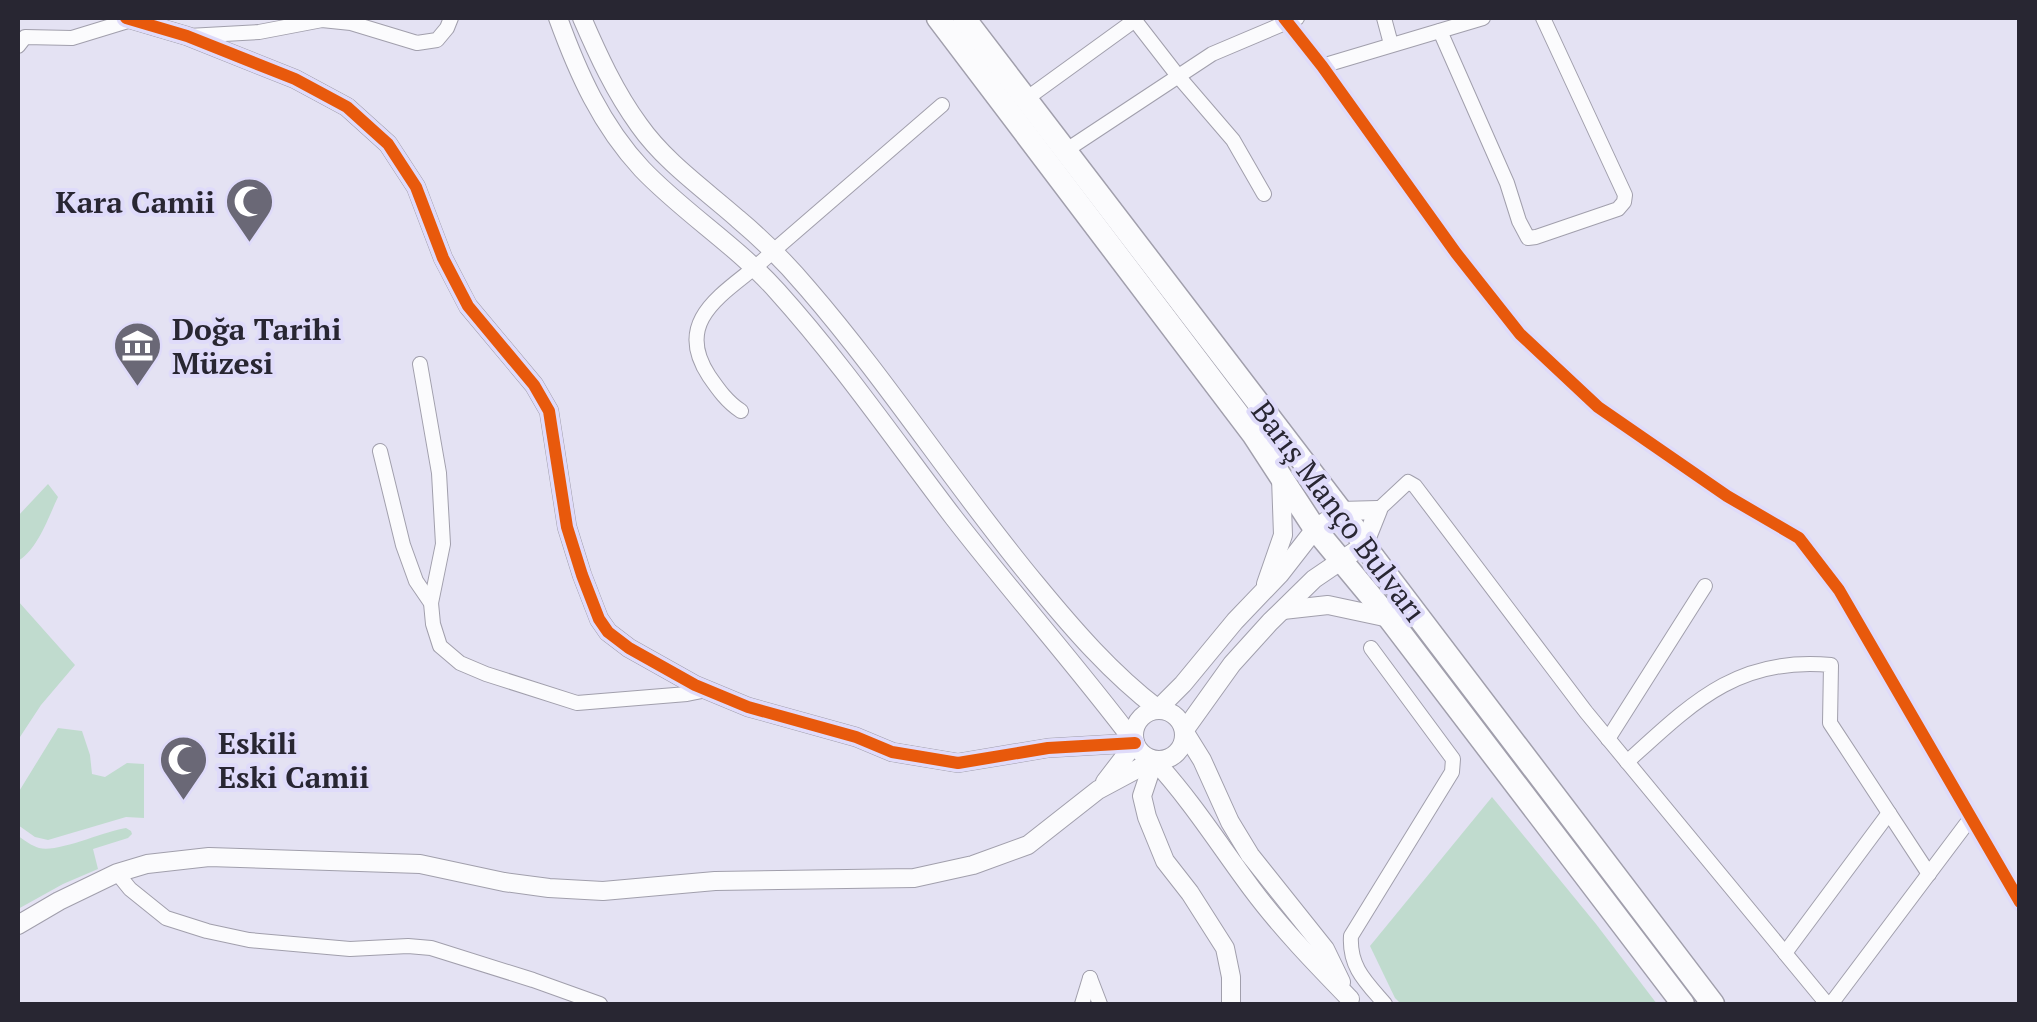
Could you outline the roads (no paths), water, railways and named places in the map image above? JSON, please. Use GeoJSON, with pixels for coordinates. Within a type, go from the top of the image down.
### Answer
{"type":"FeatureCollection","features":[{"type":"Feature","properties":{"kind":"highway","name":"Barış Manço Bulvarı"},"geometry":{"type":"LineString","coordinates":[[938,18],[1253,434],[1315,529],[1389,618],[1683,1004]]}},
{"type":"Feature","properties":{"kind":"highway","name":"Barış Manço Bulvarı"},"geometry":{"type":"LineString","coordinates":[[964,18],[1713,1004]]}},
{"type":"Feature","properties":{"kind":"main road"},"geometry":{"type":"LineString","coordinates":[[558,18],[588,93],[616,138],[643,170],[756,269],[810,329],[1019,601],[1142,754],[1154,760],[1183,793],[1254,892],[1351,1002]]}},
{"type":"Feature","properties":{"kind":"main road"},"geometry":{"type":"LineString","coordinates":[[582,18],[612,83],[638,124],[676,166],[742,222],[809,290],[996,536],[1096,655],[1134,691],[1178,718],[1250,855],[1324,949],[1351,1002]]}},
{"type":"Feature","properties":{"kind":"main road"},"geometry":{"type":"LineString","coordinates":[[128,19],[187,36],[295,79],[347,108],[388,144],[416,187],[443,258],[468,306],[534,386],[549,411],[567,527],[598,619],[628,648],[706,690],[748,707],[856,737],[892,752],[958,763],[1048,748],[1135,743]]}},
{"type":"Feature","properties":{"kind":"main road"},"geometry":{"type":"LineString","coordinates":[[1264,591],[1283,535],[1281,478]]}},
{"type":"Feature","properties":{"kind":"main road"},"geometry":{"type":"LineString","coordinates":[[18,925],[117,873],[147,864],[208,857],[420,864],[504,882],[603,891],[715,881],[914,878],[973,865],[1028,845],[1098,790],[1154,760],[1176,753],[1183,743],[1184,731],[1232,664],[1314,580],[1364,545],[1378,510],[1340,511],[1315,529],[1183,684],[1158,709],[1138,720],[1135,743],[1098,790]]}},
{"type":"Feature","properties":{"kind":"main road"},"geometry":{"type":"LineString","coordinates":[[1282,610],[1328,606],[1389,618]]}},
{"type":"Feature","properties":{"kind":"main road"},"geometry":{"type":"LineString","coordinates":[[1154,760],[1142,796],[1147,817],[1166,861],[1224,948],[1232,1004]]}},
{"type":"Feature","properties":{"kind":"street"},"geometry":{"type":"LineString","coordinates":[[187,36],[259,32],[322,20],[351,23],[417,43],[437,40],[451,18]]}},
{"type":"Feature","properties":{"kind":"street"},"geometry":{"type":"LineString","coordinates":[[1384,18],[1392,44]]}},
{"type":"Feature","properties":{"kind":"street"},"geometry":{"type":"LineString","coordinates":[[1322,66],[1484,18]]}},
{"type":"Feature","properties":{"kind":"street"},"geometry":{"type":"LineString","coordinates":[[1440,32],[1507,183],[1525,234],[1528,238],[1536,237],[1618,209],[1625,195],[1542,18]]}},
{"type":"Feature","properties":{"kind":"street"},"geometry":{"type":"LineString","coordinates":[[18,46],[25,38],[72,38],[128,19]]}},
{"type":"Feature","properties":{"kind":"street"},"geometry":{"type":"LineString","coordinates":[[1026,99],[1134,19],[1233,140],[1264,194]]}},
{"type":"Feature","properties":{"kind":"street"},"geometry":{"type":"LineString","coordinates":[[1065,151],[1212,54],[1290,19],[1456,253],[1520,334],[1598,406],[1727,496],[1799,538],[1839,590],[2020,902]]}},
{"type":"Feature","properties":{"kind":"street"},"geometry":{"type":"LineString","coordinates":[[741,411],[717,388],[702,365],[696,334],[703,315],[715,298],[756,269],[942,105]]}},
{"type":"Feature","properties":{"kind":"street"},"geometry":{"type":"LineString","coordinates":[[420,364],[439,473],[443,544],[431,603],[440,646],[460,663],[486,674],[576,703],[706,690]]}},
{"type":"Feature","properties":{"kind":"street"},"geometry":{"type":"LineString","coordinates":[[380,451],[402,544],[416,580],[431,603]]}},
{"type":"Feature","properties":{"kind":"street"},"geometry":{"type":"LineString","coordinates":[[1378,510],[1408,482],[1415,486],[1608,739],[1829,1004],[1970,819]]}},
{"type":"Feature","properties":{"kind":"street"},"geometry":{"type":"LineString","coordinates":[[1608,739],[1704,586]]}},
{"type":"Feature","properties":{"kind":"street"},"geometry":{"type":"LineString","coordinates":[[1371,648],[1454,759],[1452,772],[1351,936],[1354,964],[1385,1004]]}},
{"type":"Feature","properties":{"kind":"street"},"geometry":{"type":"LineString","coordinates":[[1628,762],[1686,708],[1734,678],[1776,665],[1831,665],[1830,723],[1929,874]]}},
{"type":"Feature","properties":{"kind":"street"},"geometry":{"type":"LineString","coordinates":[[1785,953],[1889,814]]}},
{"type":"Feature","properties":{"kind":"street"},"geometry":{"type":"LineString","coordinates":[[117,873],[166,918],[207,931],[249,940],[350,949],[431,948],[600,1004]]}},
{"type":"Feature","properties":{"kind":"street"},"geometry":{"type":"LineString","coordinates":[[1082,1004],[1090,978],[1100,1004]]}},
{"type":"Feature","properties":{"kind":"street"},"geometry":{"type":"LineString","coordinates":[[1351,1002],[1368,985]]}},
{"type":"Feature","properties":{"kind":"place","name":"Kara Camii"},"geometry":{"type":"Point","coordinates":[250,244]}},
{"type":"Feature","properties":{"kind":"place","name":"Doğa Tarihi Müzesi"},"geometry":{"type":"Point","coordinates":[137,388]}},
{"type":"Feature","properties":{"kind":"place","name":"Eskili Eski Camii"},"geometry":{"type":"Point","coordinates":[183,802]}}]}
